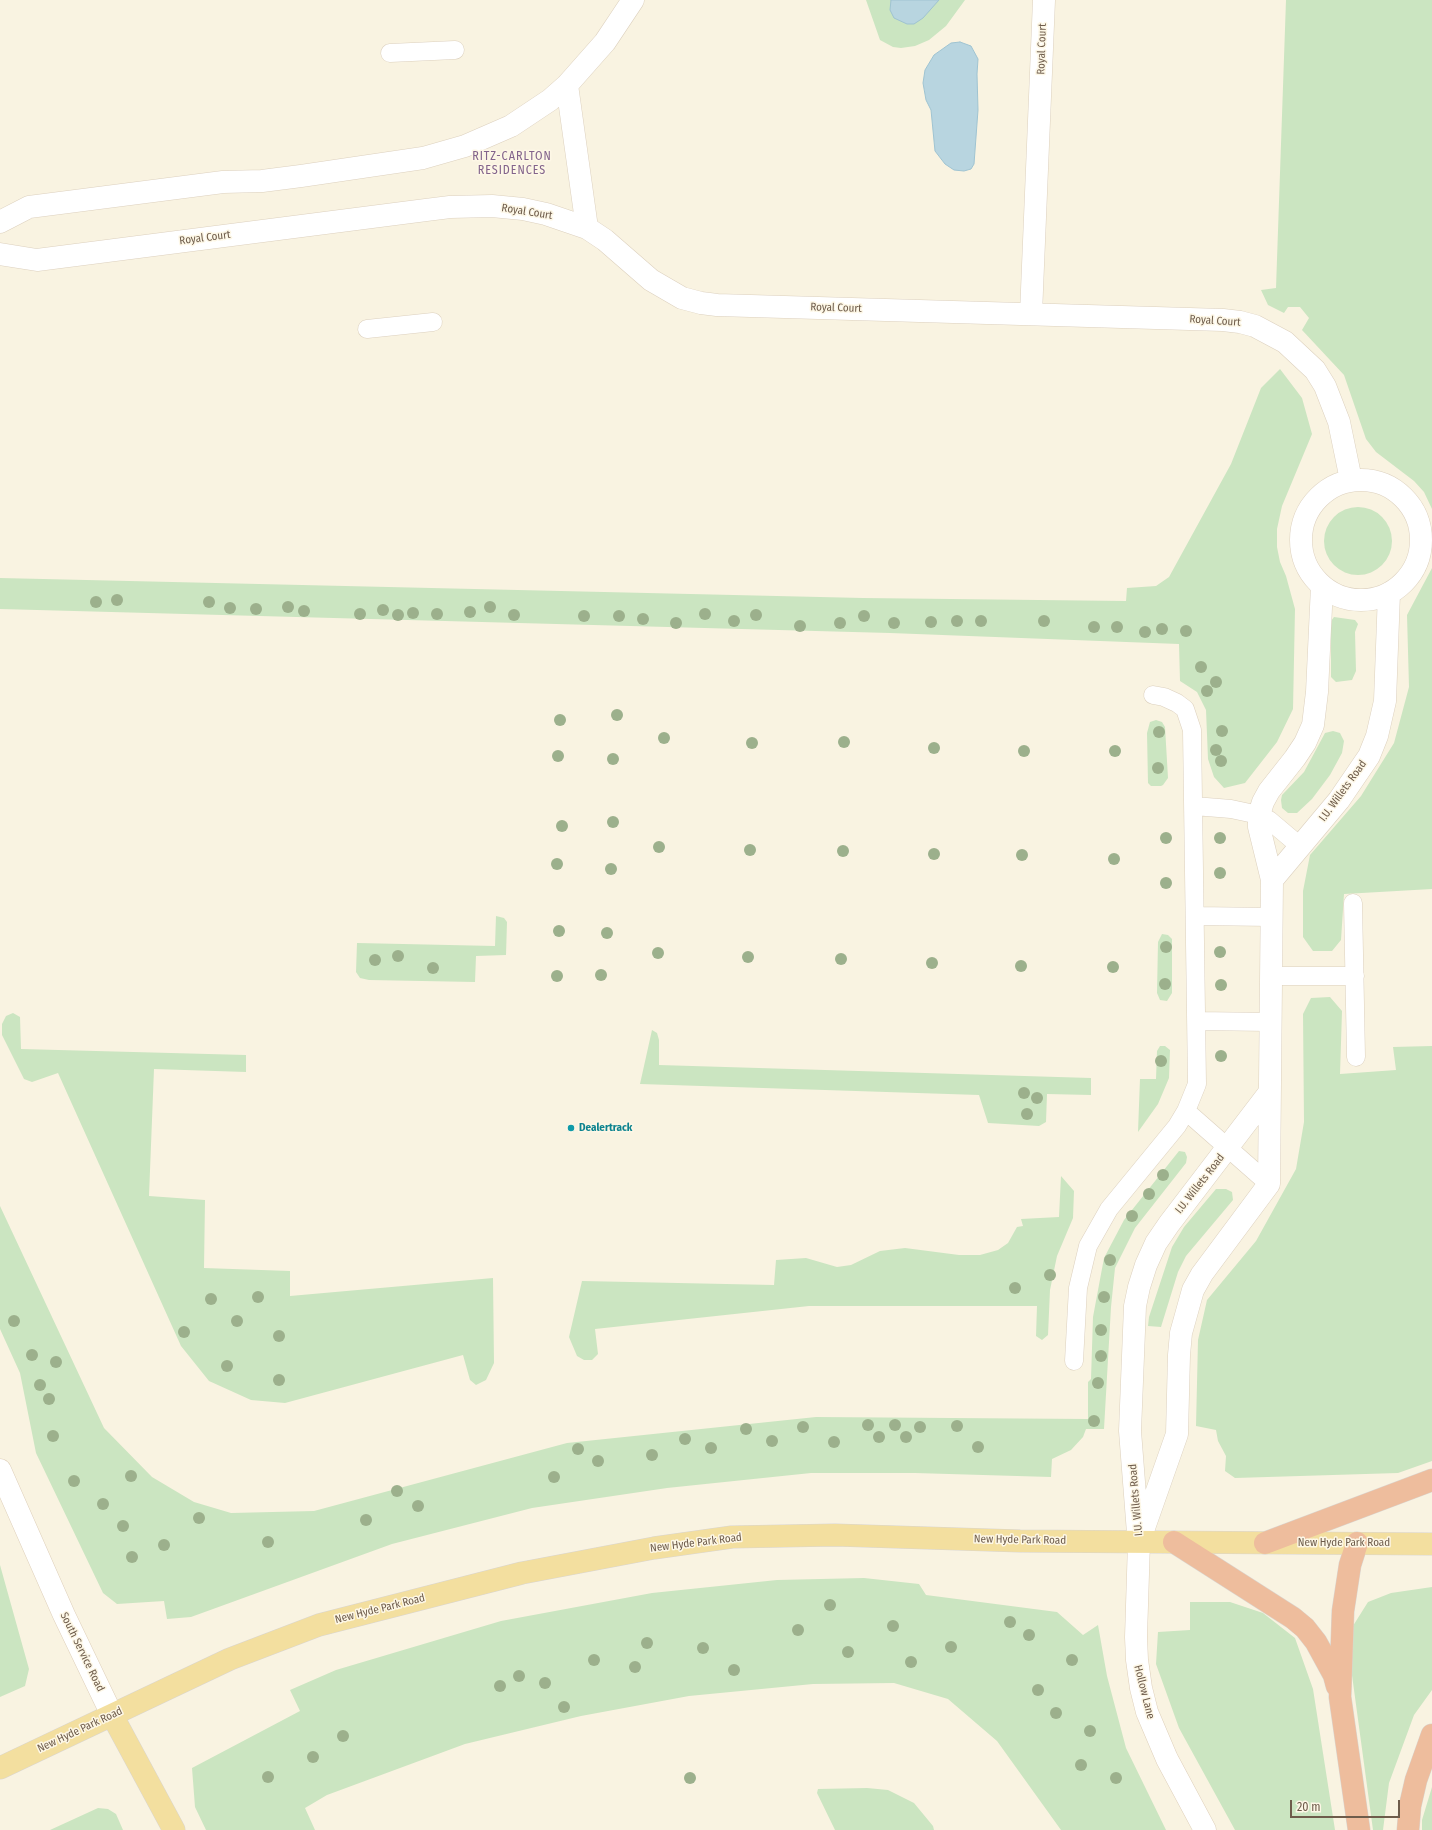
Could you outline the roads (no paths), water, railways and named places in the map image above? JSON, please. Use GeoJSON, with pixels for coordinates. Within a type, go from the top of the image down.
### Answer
{"type":"FeatureCollection","features":[{"type":"Feature","properties":{"kind":"highway"},"geometry":{"type":"LineString","coordinates":[[1265,1543],[1432,1480]]}},
{"type":"Feature","properties":{"kind":"highway"},"geometry":{"type":"LineString","coordinates":[[1174,1542],[1277,1606],[1305,1628],[1326,1660],[1334,1675],[1340,1697],[1360,1830]]}},
{"type":"Feature","properties":{"kind":"highway"},"geometry":{"type":"LineString","coordinates":[[1340,1697],[1343,1611],[1350,1565],[1357,1543]]}},
{"type":"Feature","properties":{"kind":"highway"},"geometry":{"type":"LineString","coordinates":[[1408,1830],[1410,1806],[1416,1780],[1432,1735]]}},
{"type":"Feature","properties":{"kind":"main road","name":"New Hyde Park Road"},"geometry":{"type":"LineString","coordinates":[[0,1768],[230,1659],[320,1625],[522,1573],[654,1548],[732,1537],[835,1535],[1020,1541],[1432,1544]]}},
{"type":"Feature","properties":{"kind":"main road","name":"South Service Road"},"geometry":{"type":"LineString","coordinates":[[112,1715],[174,1830]]}},
{"type":"Feature","properties":{"kind":"street"},"geometry":{"type":"LineString","coordinates":[[0,222],[29,207],[209,184],[301,176],[424,158],[464,146],[511,126],[535,111],[567,85],[605,42],[633,0]]}},
{"type":"Feature","properties":{"kind":"street","name":"Royal Court"},"geometry":{"type":"LineString","coordinates":[[1031,314],[1044,0]]}},
{"type":"Feature","properties":{"kind":"street"},"geometry":{"type":"LineString","coordinates":[[567,85],[587,228]]}},
{"type":"Feature","properties":{"kind":"street","name":"Royal Court"},"geometry":{"type":"LineString","coordinates":[[0,254],[37,260],[450,207],[492,206],[523,209],[546,214],[587,228],[605,240],[651,280],[682,298],[701,303],[717,305],[1223,320],[1247,324],[1270,333],[1285,342],[1304,358],[1325,386],[1339,422],[1351,480]]}},
{"type":"Feature","properties":{"kind":"street"},"geometry":{"type":"LineString","coordinates":[[1351,480],[1373,481],[1398,491],[1409,502],[1416,514],[1421,528],[1419,555],[1415,566],[1399,586],[1389,593],[1376,598],[1354,599],[1330,591],[1314,578],[1305,566],[1300,551],[1303,524],[1309,509],[1317,497],[1329,488],[1351,480]]}},
{"type":"Feature","properties":{"kind":"street"},"geometry":{"type":"LineString","coordinates":[[1269,1184],[1272,880],[1259,827],[1260,815],[1266,797],[1305,743],[1313,725],[1317,692],[1322,586]]}},
{"type":"Feature","properties":{"kind":"street","name":"I.U. Willets Road"},"geometry":{"type":"LineString","coordinates":[[1272,880],[1339,800],[1357,776],[1369,756],[1377,736],[1386,701],[1389,593]]}},
{"type":"Feature","properties":{"kind":"street","name":"I.U. Willets Road"},"geometry":{"type":"LineString","coordinates":[[1139,1542],[1130,1432],[1135,1306],[1139,1287],[1146,1265],[1156,1243],[1269,1092]]}},
{"type":"Feature","properties":{"kind":"street","name":"I.U. Willets Road"},"geometry":{"type":"LineString","coordinates":[[1139,1542],[1177,1434],[1181,1333],[1193,1290],[1202,1274],[1269,1184]]}},
{"type":"Feature","properties":{"kind":"street","name":"South Service Road"},"geometry":{"type":"LineString","coordinates":[[0,1470],[64,1615],[112,1715]]}},
{"type":"Feature","properties":{"kind":"street","name":"Hollow Lane"},"geometry":{"type":"LineString","coordinates":[[1139,1542],[1136,1660],[1141,1688],[1147,1712],[1167,1759],[1205,1830]]}},
{"type":"Feature","properties":{"kind":"lane"},"geometry":{"type":"LineString","coordinates":[[390,53],[455,50]]}},
{"type":"Feature","properties":{"kind":"lane"},"geometry":{"type":"LineString","coordinates":[[367,329],[433,322]]}},
{"type":"Feature","properties":{"kind":"lane"},"geometry":{"type":"LineString","coordinates":[[1074,1361],[1078,1288],[1088,1246],[1109,1209],[1177,1126],[1186,1110],[1197,1084],[1192,730],[1185,709],[1177,703],[1164,697],[1154,695]]}},
{"type":"Feature","properties":{"kind":"lane"},"geometry":{"type":"LineString","coordinates":[[1194,806],[1231,809],[1260,815],[1269,820],[1301,846]]}},
{"type":"Feature","properties":{"kind":"lane"},"geometry":{"type":"LineString","coordinates":[[1353,903],[1356,1057]]}},
{"type":"Feature","properties":{"kind":"lane"},"geometry":{"type":"LineString","coordinates":[[1195,916],[1272,917]]}},
{"type":"Feature","properties":{"kind":"lane"},"geometry":{"type":"LineString","coordinates":[[1271,976],[1355,976]]}},
{"type":"Feature","properties":{"kind":"lane"},"geometry":{"type":"LineString","coordinates":[[1197,1021],[1270,1022]]}},
{"type":"Feature","properties":{"kind":"lane"},"geometry":{"type":"LineString","coordinates":[[1186,1110],[1269,1184]]}},
{"type":"Feature","properties":{"kind":"water"},"geometry":{"type":"Polygon","coordinates":[[[891,0],[939,0],[923,18],[914,24],[907,24],[894,18],[890,10],[891,0]]]}},
{"type":"Feature","properties":{"kind":"water"},"geometry":{"type":"Polygon","coordinates":[[[960,42],[971,46],[978,59],[978,110],[974,164],[971,169],[964,171],[954,170],[945,164],[935,151],[931,110],[926,100],[923,83],[925,70],[934,55],[951,43],[960,42]]]}},
{"type":"Feature","properties":{"kind":"place","name":"Dealertrack"},"geometry":{"type":"Point","coordinates":[571,1128]}},
{"type":"Feature","properties":{"kind":"district","name":"RITZ-CARLTON RESIDENCES"},"geometry":{"type":"Point","coordinates":[512,164]}}]}
